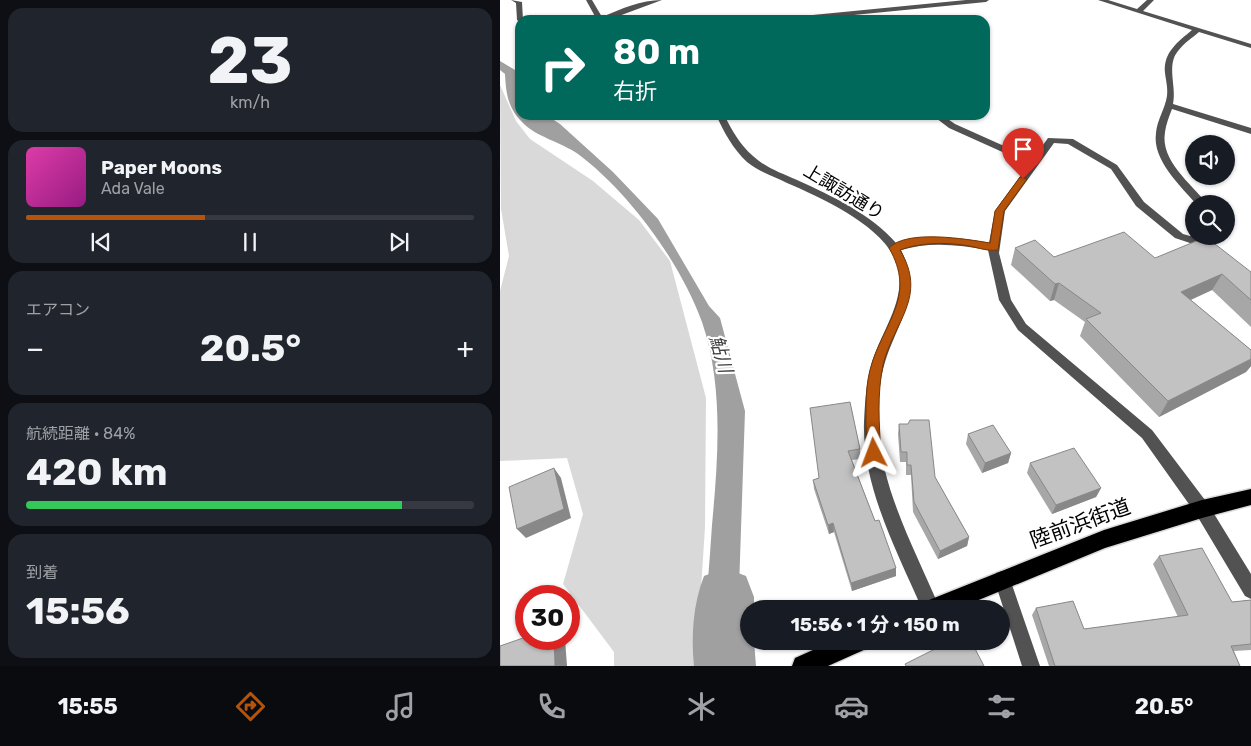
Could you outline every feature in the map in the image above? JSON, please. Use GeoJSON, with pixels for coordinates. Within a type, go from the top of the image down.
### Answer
{"type":"FeatureCollection","features":[{"type":"Feature","properties":{"kind":"highway","name":"陸前浜街道"},"geometry":{"type":"LineString","coordinates":[[952,600],[1104,538],[1202,509],[1251,497]]}},
{"type":"Feature","properties":{"kind":"highway"},"geometry":{"type":"LineString","coordinates":[[804,666],[839,650]]}},
{"type":"Feature","properties":{"kind":"street"},"geometry":{"type":"LineString","coordinates":[[514,0],[519,2],[520,15]]}},
{"type":"Feature","properties":{"kind":"street"},"geometry":{"type":"LineString","coordinates":[[589,0],[598,15]]}},
{"type":"Feature","properties":{"kind":"street"},"geometry":{"type":"LineString","coordinates":[[613,15],[659,0]]}},
{"type":"Feature","properties":{"kind":"street"},"geometry":{"type":"LineString","coordinates":[[833,15],[986,0]]}},
{"type":"Feature","properties":{"kind":"street"},"geometry":{"type":"LineString","coordinates":[[1101,0],[1251,46]]}},
{"type":"Feature","properties":{"kind":"street"},"geometry":{"type":"LineString","coordinates":[[1138,11],[1151,0]]}},
{"type":"Feature","properties":{"kind":"street"},"geometry":{"type":"LineString","coordinates":[[863,12],[866,15]]}},
{"type":"Feature","properties":{"kind":"street"},"geometry":{"type":"LineString","coordinates":[[1194,195],[1169,165],[1160,143],[1160,134],[1170,106],[1169,61],[1174,50],[1197,30]]}},
{"type":"Feature","properties":{"kind":"street"},"geometry":{"type":"LineString","coordinates":[[1170,106],[1251,132]]}},
{"type":"Feature","properties":{"kind":"street","name":"上諏訪通り"},"geometry":{"type":"LineString","coordinates":[[723,120],[736,145],[759,166],[796,183],[867,223],[894,248],[902,262],[906,282],[903,305],[878,363],[872,398],[874,453],[881,490],[927,600]]}},
{"type":"Feature","properties":{"kind":"street"},"geometry":{"type":"LineString","coordinates":[[943,120],[952,126],[1034,164]]}},
{"type":"Feature","properties":{"kind":"street"},"geometry":{"type":"LineString","coordinates":[[1185,238],[1179,236],[1140,204],[1114,167],[1070,141],[1051,140],[1000,211],[993,253],[1005,300],[1022,328],[1146,434],[1202,509],[1251,590]]}},
{"type":"Feature","properties":{"kind":"street"},"geometry":{"type":"LineString","coordinates":[[894,248],[908,243],[932,241],[962,242],[994,248]]}},
{"type":"Feature","properties":{"kind":"street"},"geometry":{"type":"LineString","coordinates":[[1002,579],[1031,666]]}},
{"type":"Feature","properties":{"kind":"shaded area"},"geometry":{"type":"Polygon","coordinates":[[[500,85],[515,120],[530,139],[593,181],[639,220],[670,261],[706,398],[705,527],[696,666],[614,666],[614,652],[580,607],[580,585],[563,584],[583,514],[567,458],[500,461],[500,291],[509,256],[501,209],[500,85]]]}},
{"type":"Feature","properties":{"kind":"water"},"geometry":{"type":"Polygon","coordinates":[[[500,61],[515,70],[515,113],[509,100],[505,74],[500,70],[500,61]]]}},
{"type":"Feature","properties":{"kind":"water"},"geometry":{"type":"Polygon","coordinates":[[[520,120],[554,120],[613,172],[658,219],[709,306],[720,318],[745,411],[737,648],[700,664],[716,474],[718,423],[714,371],[702,322],[681,276],[667,252],[634,208],[616,188],[578,154],[534,132],[520,120]]]}},
{"type":"Feature","properties":{"kind":"building"},"geometry":{"type":"Polygon","coordinates":[[[1124,232],[1155,258],[1187,245],[1216,245],[1251,272],[1251,300],[1222,274],[1181,292],[1251,350],[1251,359],[1168,401],[1086,319],[1101,313],[1059,283],[1055,284],[1015,248],[1035,240],[1054,257],[1124,232]]]}},
{"type":"Feature","properties":{"kind":"building"},"geometry":{"type":"Polygon","coordinates":[[[850,402],[860,449],[848,451],[875,521],[879,520],[896,568],[851,583],[833,523],[828,525],[813,480],[819,478],[810,408],[850,402]]]}},
{"type":"Feature","properties":{"kind":"building"},"geometry":{"type":"Polygon","coordinates":[[[910,420],[929,420],[935,477],[969,537],[940,551],[914,502],[911,465],[907,465],[907,452],[901,452],[899,424],[908,424],[910,420]]]}},
{"type":"Feature","properties":{"kind":"building"},"geometry":{"type":"Polygon","coordinates":[[[993,425],[1011,453],[985,463],[968,434],[993,425]]]}},
{"type":"Feature","properties":{"kind":"building"},"geometry":{"type":"Polygon","coordinates":[[[1074,448],[1101,488],[1056,505],[1030,463],[1074,448]]]}},
{"type":"Feature","properties":{"kind":"building"},"geometry":{"type":"Polygon","coordinates":[[[554,468],[564,509],[517,529],[509,487],[554,468]]]}},
{"type":"Feature","properties":{"kind":"building"},"geometry":{"type":"Polygon","coordinates":[[[1202,548],[1232,602],[1251,600],[1251,644],[1231,646],[1240,666],[1055,666],[1036,608],[1073,601],[1084,629],[1188,615],[1159,556],[1202,548]]]}},
{"type":"Feature","properties":{"kind":"building"},"geometry":{"type":"Polygon","coordinates":[[[515,641],[515,650],[554,650],[555,666],[500,666],[500,646],[515,641]]]}},
{"type":"Feature","properties":{"kind":"building"},"geometry":{"type":"Polygon","coordinates":[[[933,650],[976,650],[984,666],[906,666],[905,664],[933,650]]]}},
{"type":"Feature","properties":{"kind":"waterway","name":"鮎川"},"geometry":{"type":"LineString","coordinates":[[725,597],[723,650],[725,666]]}},
{"type":"Feature","properties":{"kind":"route"},"geometry":{"type":"LineString","coordinates":[[874,453],[872,398],[878,363],[903,305],[905,293],[906,282],[902,262],[894,248],[908,243],[932,241],[962,242],[994,248],[1000,211],[1023,179]]}}]}
